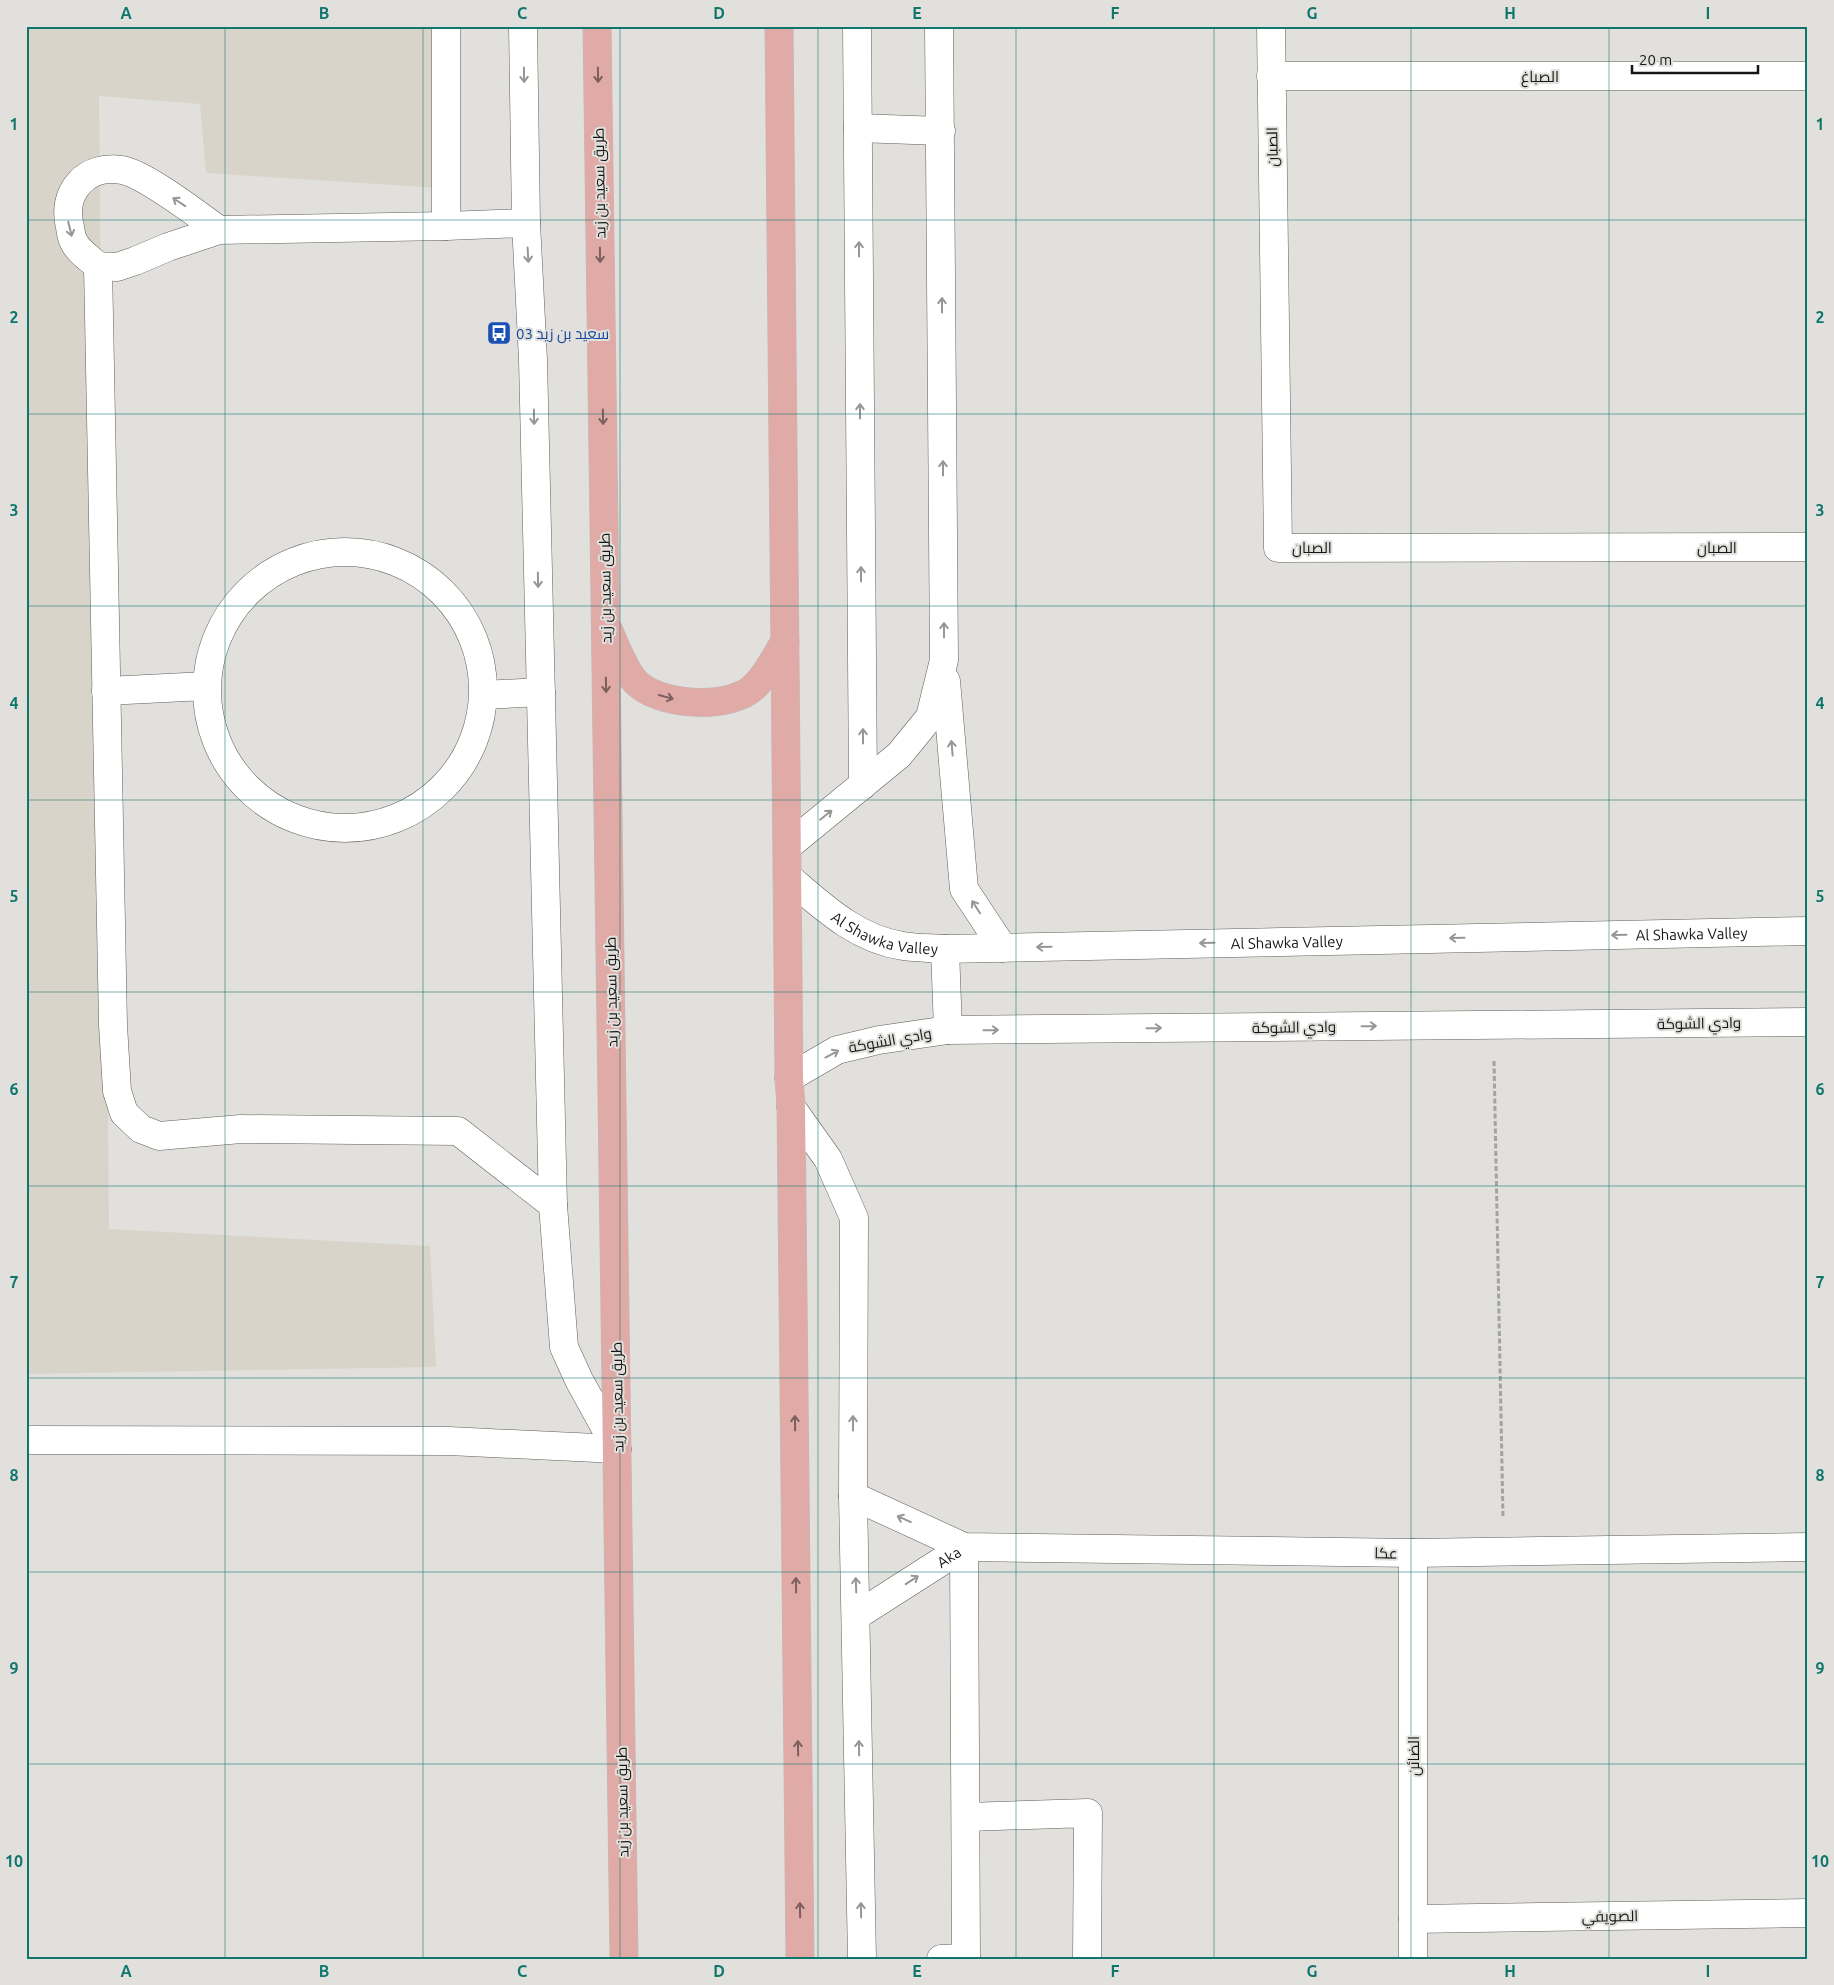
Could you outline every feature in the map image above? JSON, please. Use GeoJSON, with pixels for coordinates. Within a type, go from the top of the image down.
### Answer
{"type":"FeatureCollection","features":[{"type":"Feature","properties":{"kind":"main road","name":"طريق سعيد بن زيد"},"geometry":{"type":"LineString","coordinates":[[597,26],[624,1959]]}},
{"type":"Feature","properties":{"kind":"main road"},"geometry":{"type":"LineString","coordinates":[[779,26],[800,1959]]}},
{"type":"Feature","properties":{"kind":"main road"},"geometry":{"type":"LineString","coordinates":[[605,623],[620,658],[638,685],[659,696],[682,701],[710,702],[738,696],[754,687],[765,674],[785,640]]}},
{"type":"Feature","properties":{"kind":"street"},"geometry":{"type":"LineString","coordinates":[[446,26],[446,226]]}},
{"type":"Feature","properties":{"kind":"street"},"geometry":{"type":"LineString","coordinates":[[523,26],[526,222],[533,360],[553,1205],[564,1347],[617,1449]]}},
{"type":"Feature","properties":{"kind":"street"},"geometry":{"type":"LineString","coordinates":[[857,26],[863,785]]}},
{"type":"Feature","properties":{"kind":"street"},"geometry":{"type":"LineString","coordinates":[[939,26],[944,660],[964,889],[1003,948]]}},
{"type":"Feature","properties":{"kind":"street","name":"الصبان"},"geometry":{"type":"LineString","coordinates":[[1271,26],[1278,548],[1808,547]]}},
{"type":"Feature","properties":{"kind":"street","name":"الصباغ"},"geometry":{"type":"LineString","coordinates":[[1271,76],[1808,76]]}},
{"type":"Feature","properties":{"kind":"street"},"geometry":{"type":"LineString","coordinates":[[858,128],[941,131]]}},
{"type":"Feature","properties":{"kind":"street"},"geometry":{"type":"LineString","coordinates":[[219,230],[146,180],[123,170],[99,170],[84,177],[72,192],[68,219],[74,242],[98,266],[118,267],[168,247],[219,230],[446,226],[526,222]]}},
{"type":"Feature","properties":{"kind":"street"},"geometry":{"type":"LineString","coordinates":[[98,266],[113,1025],[117,1091],[124,1113],[141,1129],[159,1136],[241,1129],[458,1130],[553,1205]]}},
{"type":"Feature","properties":{"kind":"street"},"geometry":{"type":"LineString","coordinates":[[332,551],[374,554],[414,569],[447,596],[469,625],[480,660],[484,696],[479,729],[466,760],[445,787],[414,811],[378,825],[339,828],[300,821],[266,803],[237,777],[219,749],[209,718],[206,686],[212,647],[229,612],[257,582],[292,561],[332,551]]}},
{"type":"Feature","properties":{"kind":"street"},"geometry":{"type":"LineString","coordinates":[[788,846],[899,755],[930,717],[944,660]]}},
{"type":"Feature","properties":{"kind":"street"},"geometry":{"type":"LineString","coordinates":[[106,691],[206,686]]}},
{"type":"Feature","properties":{"kind":"street"},"geometry":{"type":"LineString","coordinates":[[484,696],[541,692]]}},
{"type":"Feature","properties":{"kind":"street","name":"Al Shawka Valley"},"geometry":{"type":"LineString","coordinates":[[788,877],[833,916],[865,935],[902,946],[945,949],[1808,931]]}},
{"type":"Feature","properties":{"kind":"street"},"geometry":{"type":"LineString","coordinates":[[945,949],[948,1030]]}},
{"type":"Feature","properties":{"kind":"street","name":"وادي الشوكة"},"geometry":{"type":"LineString","coordinates":[[789,1078],[838,1050],[879,1040],[948,1030],[1808,1022]]}},
{"type":"Feature","properties":{"kind":"street"},"geometry":{"type":"LineString","coordinates":[[791,1107],[828,1159],[854,1218],[853,1496],[862,1959]]}},
{"type":"Feature","properties":{"kind":"street"},"geometry":{"type":"LineString","coordinates":[[26,1440],[449,1441],[617,1449]]}},
{"type":"Feature","properties":{"kind":"street","name":"Aka"},"geometry":{"type":"LineString","coordinates":[[853,1496],[964,1547]]}},
{"type":"Feature","properties":{"kind":"street"},"geometry":{"type":"LineString","coordinates":[[958,1958],[967,1817],[964,1547]]}},
{"type":"Feature","properties":{"kind":"street","name":"عكا"},"geometry":{"type":"LineString","coordinates":[[964,1547],[1413,1553],[1808,1548]]}},
{"type":"Feature","properties":{"kind":"street","name":"Aka"},"geometry":{"type":"LineString","coordinates":[[856,1616],[964,1547]]}},
{"type":"Feature","properties":{"kind":"street","name":"الضائن"},"geometry":{"type":"LineString","coordinates":[[1413,1553],[1413,1959]]}},
{"type":"Feature","properties":{"kind":"street"},"geometry":{"type":"LineString","coordinates":[[967,1817],[1088,1813],[1087,1959]]}},
{"type":"Feature","properties":{"kind":"street","name":"الصويفي"},"geometry":{"type":"LineString","coordinates":[[1413,1919],[1808,1913]]}},
{"type":"Feature","properties":{"kind":"path"},"geometry":{"type":"LineString","coordinates":[[1494,1025],[1503,1552]]}},
{"type":"Feature","properties":{"kind":"shaded area"},"geometry":{"type":"Polygon","coordinates":[[[26,26],[450,26],[439,188],[206,173],[200,104],[99,96],[109,1229],[430,1246],[436,1367],[26,1374],[26,26]]]}},
{"type":"Feature","properties":{"kind":"place","name":"سعيد بن زيد 03"},"geometry":{"type":"Point","coordinates":[499,333]}}]}
